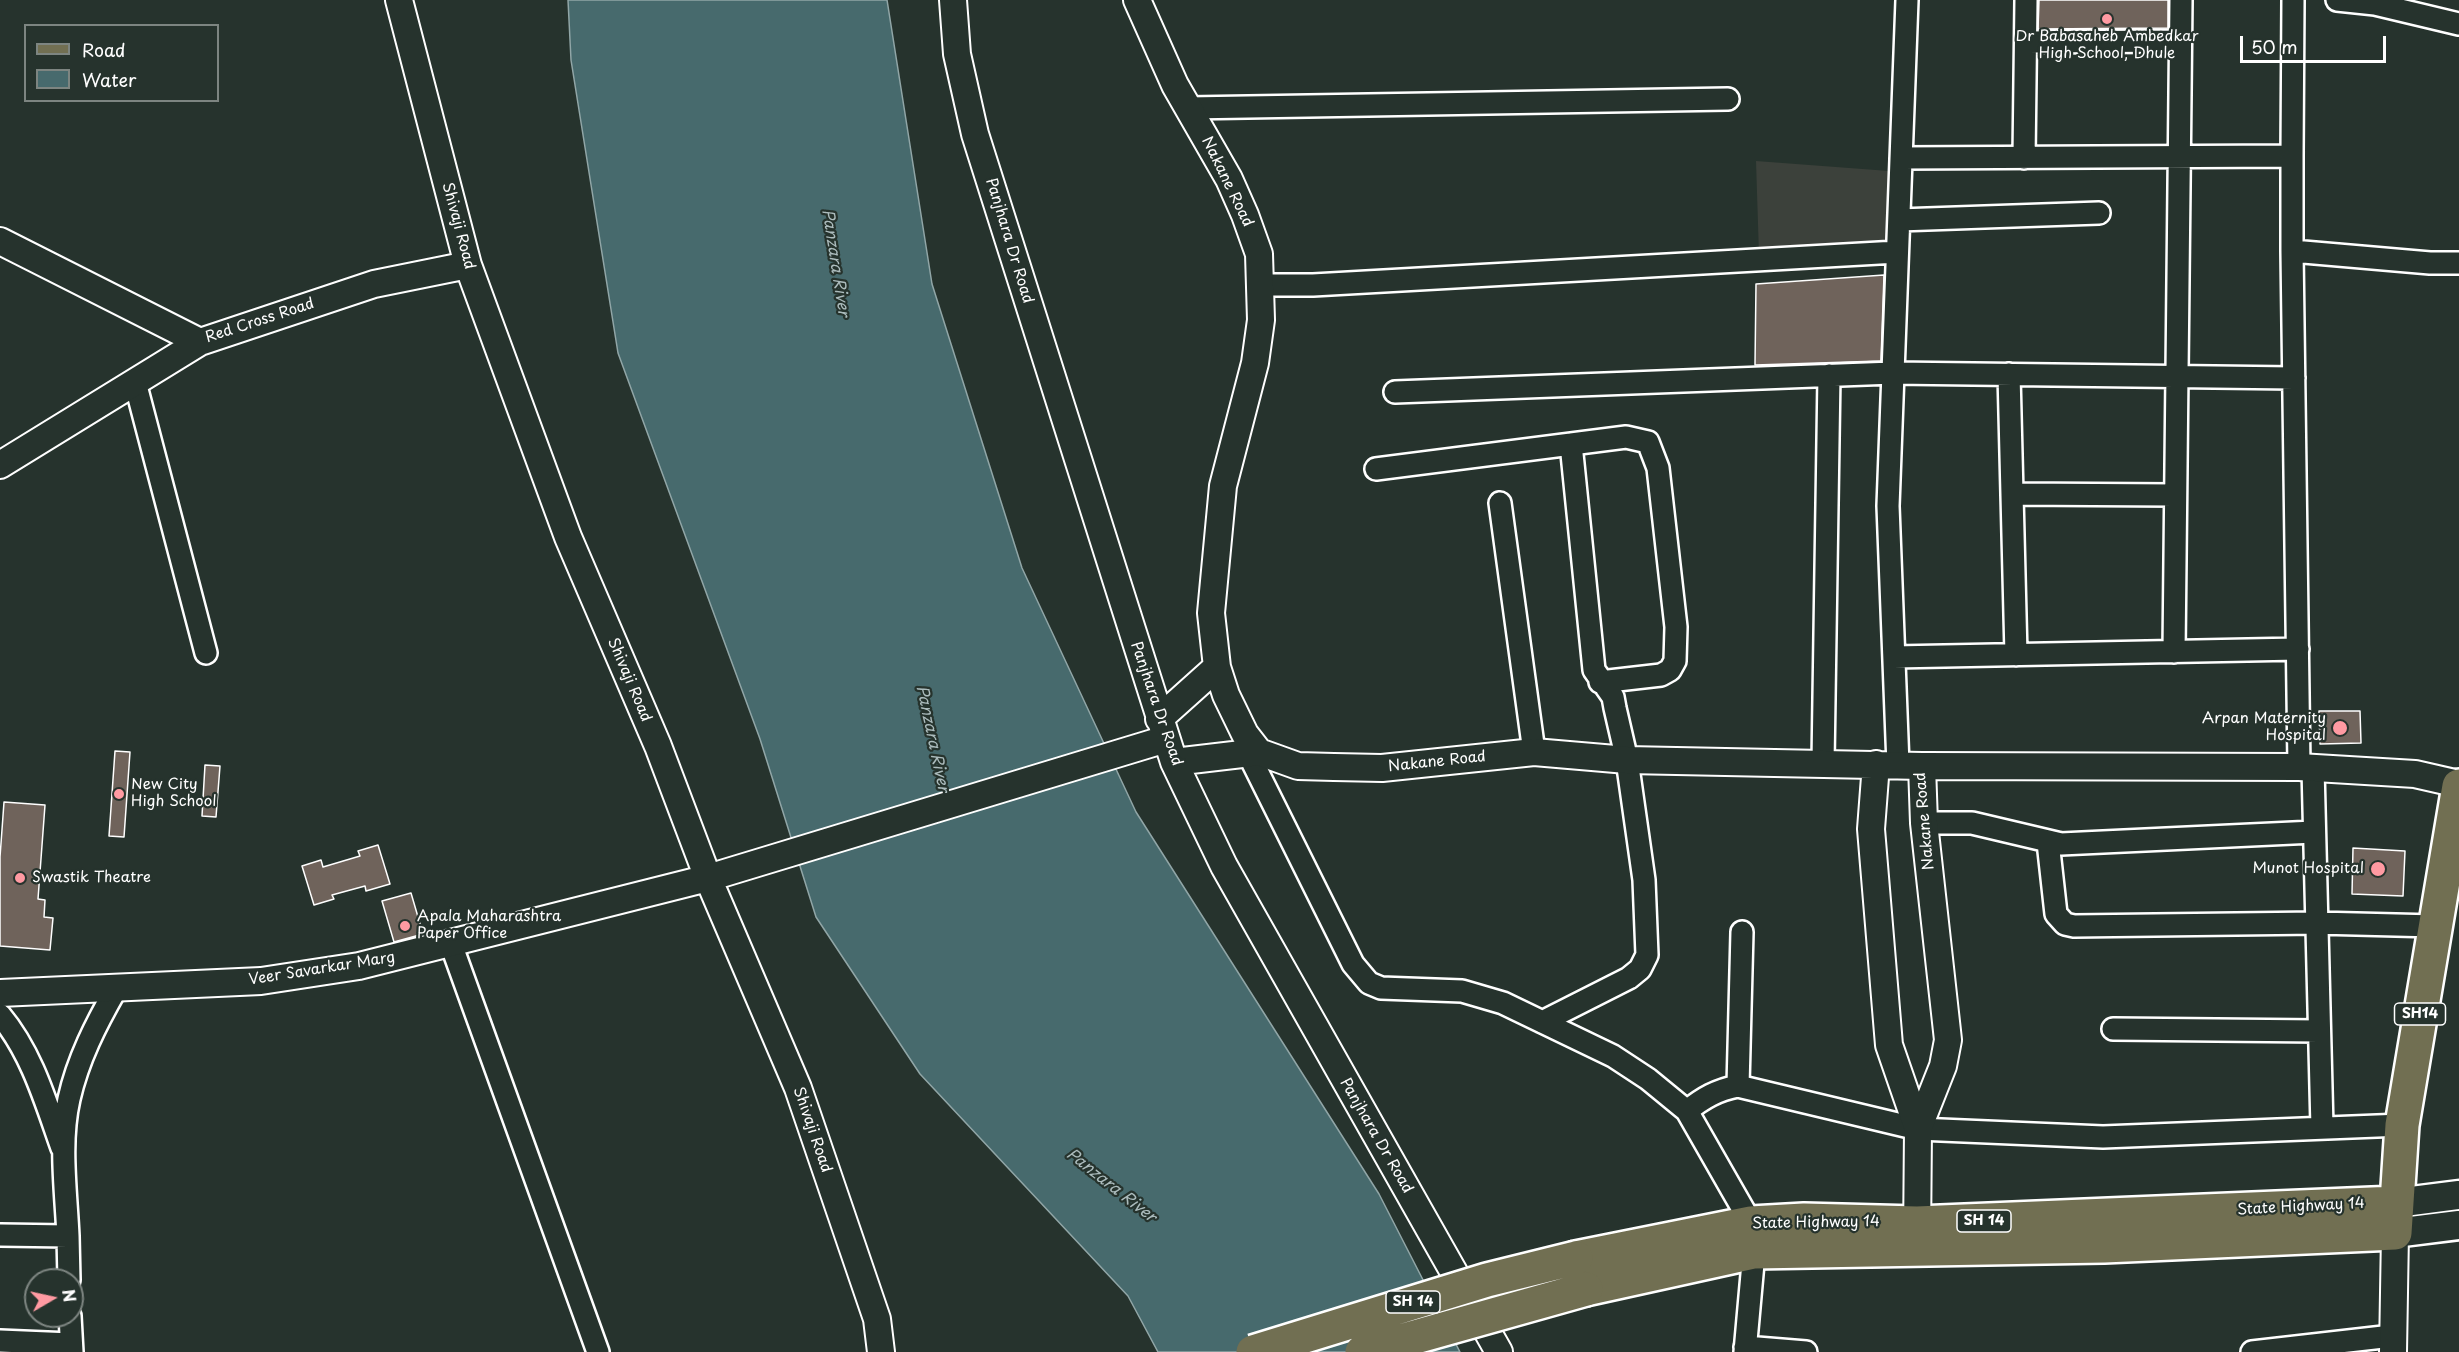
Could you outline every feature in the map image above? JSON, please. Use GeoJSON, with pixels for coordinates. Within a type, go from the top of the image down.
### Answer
{"type":"FeatureCollection","features":[{"type":"Feature","properties":{"kind":"main road","name":"SH14"},"geometry":{"type":"LineString","coordinates":[[2392,1223],[2402,1125],[2459,785]]}},
{"type":"Feature","properties":{"kind":"main road"},"geometry":{"type":"LineString","coordinates":[[2392,1223],[2459,1195]]}},
{"type":"Feature","properties":{"kind":"main road","name":"State Highway 14"},"geometry":{"type":"LineString","coordinates":[[1252,1352],[1487,1280],[1576,1258],[1753,1238],[1917,1237],[2392,1223]]}},
{"type":"Feature","properties":{"kind":"main road"},"geometry":{"type":"LineString","coordinates":[[2392,1223],[2459,1225]]}},
{"type":"Feature","properties":{"kind":"main road","name":"State Highway 14"},"geometry":{"type":"LineString","coordinates":[[1362,1352],[1586,1289],[1753,1238]]}},
{"type":"Feature","properties":{"kind":"street","name":"Shivaji Road"},"geometry":{"type":"LineString","coordinates":[[399,0],[468,265],[568,537],[658,746],[708,878],[798,1088],[877,1319],[881,1352]]}},
{"type":"Feature","properties":{"kind":"street","name":"Panjhara Dr Road"},"geometry":{"type":"LineString","coordinates":[[953,0],[957,54],[975,134],[1166,740],[1224,866],[1499,1352]]}},
{"type":"Feature","properties":{"kind":"street","name":"Nakane Road"},"geometry":{"type":"LineString","coordinates":[[1137,0],[1175,85],[1229,179],[1245,214],[1259,254],[1261,320],[1255,363],[1223,486],[1210,613],[1216,667],[1226,695],[1254,753],[1298,766],[1363,768],[1534,752],[1628,760],[1898,765],[1924,823],[1948,1040],[1943,1065],[1918,1129],[1917,1237]]}},
{"type":"Feature","properties":{"kind":"street"},"geometry":{"type":"LineString","coordinates":[[1907,0],[1888,506],[1898,765],[1871,829],[1889,1045],[1918,1129]]}},
{"type":"Feature","properties":{"kind":"street"},"geometry":{"type":"LineString","coordinates":[[2024,158],[2026,0]]}},
{"type":"Feature","properties":{"kind":"street"},"geometry":{"type":"LineString","coordinates":[[2174,652],[2181,0]]}},
{"type":"Feature","properties":{"kind":"street"},"geometry":{"type":"LineString","coordinates":[[2293,0],[2292,251],[2298,649],[2306,767],[2314,832],[2322,1128]]}},
{"type":"Feature","properties":{"kind":"street"},"geometry":{"type":"LineString","coordinates":[[2337,0],[2375,4],[2459,24]]}},
{"type":"Feature","properties":{"kind":"street"},"geometry":{"type":"LineString","coordinates":[[2026,42],[2181,41]]}},
{"type":"Feature","properties":{"kind":"street"},"geometry":{"type":"LineString","coordinates":[[1188,108],[1728,99]]}},
{"type":"Feature","properties":{"kind":"street"},"geometry":{"type":"LineString","coordinates":[[1901,158],[2292,156]]}},
{"type":"Feature","properties":{"kind":"street"},"geometry":{"type":"LineString","coordinates":[[1899,220],[2099,213]]}},
{"type":"Feature","properties":{"kind":"street","name":"Red Cross Road"},"geometry":{"type":"LineString","coordinates":[[0,241],[200,342],[374,284],[468,265]]}},
{"type":"Feature","properties":{"kind":"street"},"geometry":{"type":"LineString","coordinates":[[2292,251],[2430,263],[2459,263]]}},
{"type":"Feature","properties":{"kind":"street"},"geometry":{"type":"LineString","coordinates":[[1261,285],[1325,285],[1897,252]]}},
{"type":"Feature","properties":{"kind":"street"},"geometry":{"type":"LineString","coordinates":[[0,465],[200,342]]}},
{"type":"Feature","properties":{"kind":"street"},"geometry":{"type":"LineString","coordinates":[[1395,392],[1893,373],[2294,378]]}},
{"type":"Feature","properties":{"kind":"street"},"geometry":{"type":"LineString","coordinates":[[2009,374],[2016,655]]}},
{"type":"Feature","properties":{"kind":"street"},"geometry":{"type":"LineString","coordinates":[[1823,763],[1829,375]]}},
{"type":"Feature","properties":{"kind":"street"},"geometry":{"type":"LineString","coordinates":[[135,382],[207,653]]}},
{"type":"Feature","properties":{"kind":"street"},"geometry":{"type":"LineString","coordinates":[[1376,469],[1626,437],[1640,438],[1648,442],[1658,468],[1676,627],[1675,661],[1670,670],[1661,675],[1600,682]]}},
{"type":"Feature","properties":{"kind":"street"},"geometry":{"type":"LineString","coordinates":[[1542,1022],[1629,978],[1640,969],[1647,955],[1644,880],[1628,760],[1613,698],[1594,670],[1571,444]]}},
{"type":"Feature","properties":{"kind":"street"},"geometry":{"type":"LineString","coordinates":[[2013,494],[2175,495]]}},
{"type":"Feature","properties":{"kind":"street"},"geometry":{"type":"LineString","coordinates":[[1500,503],[1534,752]]}},
{"type":"Feature","properties":{"kind":"street"},"geometry":{"type":"LineString","coordinates":[[1894,657],[2298,649]]}},
{"type":"Feature","properties":{"kind":"street"},"geometry":{"type":"LineString","coordinates":[[1216,667],[1166,740],[1254,753],[1353,964],[1369,983],[1381,988],[1401,990],[1462,991],[1503,1003],[1613,1056],[1648,1079],[1687,1111],[1753,1238],[1745,1350],[1806,1352]]}},
{"type":"Feature","properties":{"kind":"street","name":"Veer Savarkar Marg"},"geometry":{"type":"LineString","coordinates":[[0,993],[261,981],[359,966],[708,878],[1166,740]]}},
{"type":"Feature","properties":{"kind":"street"},"geometry":{"type":"LineString","coordinates":[[1898,765],[2306,767],[2415,774],[2459,785]]}},
{"type":"Feature","properties":{"kind":"street"},"geometry":{"type":"LineString","coordinates":[[1924,823],[1972,823],[2048,842],[2314,832]]}},
{"type":"Feature","properties":{"kind":"street"},"geometry":{"type":"LineString","coordinates":[[2048,842],[2056,914],[2065,924],[2074,926],[2317,923],[2435,926]]}},
{"type":"Feature","properties":{"kind":"street"},"geometry":{"type":"LineString","coordinates":[[1738,1086],[1742,932]]}},
{"type":"Feature","properties":{"kind":"street"},"geometry":{"type":"LineString","coordinates":[[451,944],[598,1352]]}},
{"type":"Feature","properties":{"kind":"street"},"geometry":{"type":"LineString","coordinates":[[69,1268],[64,1155],[69,1100],[82,1057],[95,1025],[116,989]]}},
{"type":"Feature","properties":{"kind":"street"},"geometry":{"type":"LineString","coordinates":[[0,1015],[12,1030],[30,1064],[64,1155]]}},
{"type":"Feature","properties":{"kind":"street"},"geometry":{"type":"LineString","coordinates":[[2113,1029],[2319,1031]]}},
{"type":"Feature","properties":{"kind":"street"},"geometry":{"type":"LineString","coordinates":[[1687,1111],[1704,1097],[1738,1086],[1918,1129],[2103,1137],[2402,1125]]}},
{"type":"Feature","properties":{"kind":"street"},"geometry":{"type":"LineString","coordinates":[[2252,1352],[2393,1344],[2392,1223]]}},
{"type":"Feature","properties":{"kind":"street"},"geometry":{"type":"LineString","coordinates":[[0,1235],[68,1236]]}},
{"type":"Feature","properties":{"kind":"street"},"geometry":{"type":"LineString","coordinates":[[0,1341],[71,1348],[70,1328]]}},
{"type":"Feature","properties":{"kind":"shaded area"},"geometry":{"type":"Polygon","coordinates":[[[1756,161],[1889,171],[1886,247],[1759,255],[1756,161]]]}},
{"type":"Feature","properties":{"kind":"water","name":"Panzara River"},"geometry":{"type":"Polygon","coordinates":[[[568,0],[887,0],[932,284],[1022,568],[1136,812],[1379,1194],[1460,1352],[1158,1352],[1128,1296],[920,1074],[816,917],[760,739],[618,353],[571,60],[568,0]]]}},
{"type":"Feature","properties":{"kind":"building","name":"Dr Babasaheb Ambedkar High School, Dhule"},"geometry":{"type":"Polygon","coordinates":[[[2039,0],[2168,0],[2168,28],[2038,29],[2039,0]]]}},
{"type":"Feature","properties":{"kind":"building"},"geometry":{"type":"Polygon","coordinates":[[[1884,275],[1881,361],[1755,365],[1756,284],[1884,275]]]}},
{"type":"Feature","properties":{"kind":"building"},"geometry":{"type":"Polygon","coordinates":[[[2319,711],[2360,711],[2361,743],[2320,744],[2319,711]]]}},
{"type":"Feature","properties":{"kind":"building","name":"New City High School"},"geometry":{"type":"Polygon","coordinates":[[[115,751],[130,752],[124,837],[109,836],[115,751]]]}},
{"type":"Feature","properties":{"kind":"building"},"geometry":{"type":"Polygon","coordinates":[[[205,765],[220,766],[216,817],[202,816],[205,765]]]}},
{"type":"Feature","properties":{"kind":"building","name":"Swastik Theatre"},"geometry":{"type":"Polygon","coordinates":[[[4,802],[45,805],[38,899],[45,900],[44,917],[53,918],[50,950],[0,946],[0,857],[4,802]]]}},
{"type":"Feature","properties":{"kind":"building"},"geometry":{"type":"Polygon","coordinates":[[[378,845],[390,884],[366,891],[365,886],[332,895],[334,899],[314,905],[302,866],[321,860],[323,867],[360,856],[358,851],[378,845]]]}},
{"type":"Feature","properties":{"kind":"building"},"geometry":{"type":"Polygon","coordinates":[[[2353,848],[2405,851],[2403,896],[2352,894],[2353,848]]]}},
{"type":"Feature","properties":{"kind":"building","name":"Apala Maharashtra Paper Office"},"geometry":{"type":"Polygon","coordinates":[[[411,893],[423,934],[394,942],[382,901],[411,893]]]}},
{"type":"Feature","properties":{"kind":"place","name":"Dr Babasaheb Ambedkar High School, Dhule"},"geometry":{"type":"Point","coordinates":[2107,19]}},
{"type":"Feature","properties":{"kind":"place","name":"Arpan Maternity Hospital"},"geometry":{"type":"Point","coordinates":[2340,728]}},
{"type":"Feature","properties":{"kind":"place","name":"New City High School"},"geometry":{"type":"Point","coordinates":[119,794]}},
{"type":"Feature","properties":{"kind":"place","name":"Munot Hospital"},"geometry":{"type":"Point","coordinates":[2378,869]}},
{"type":"Feature","properties":{"kind":"place","name":"Swastik Theatre"},"geometry":{"type":"Point","coordinates":[20,878]}},
{"type":"Feature","properties":{"kind":"place","name":"Apala Maharashtra Paper Office"},"geometry":{"type":"Point","coordinates":[405,926]}}]}
